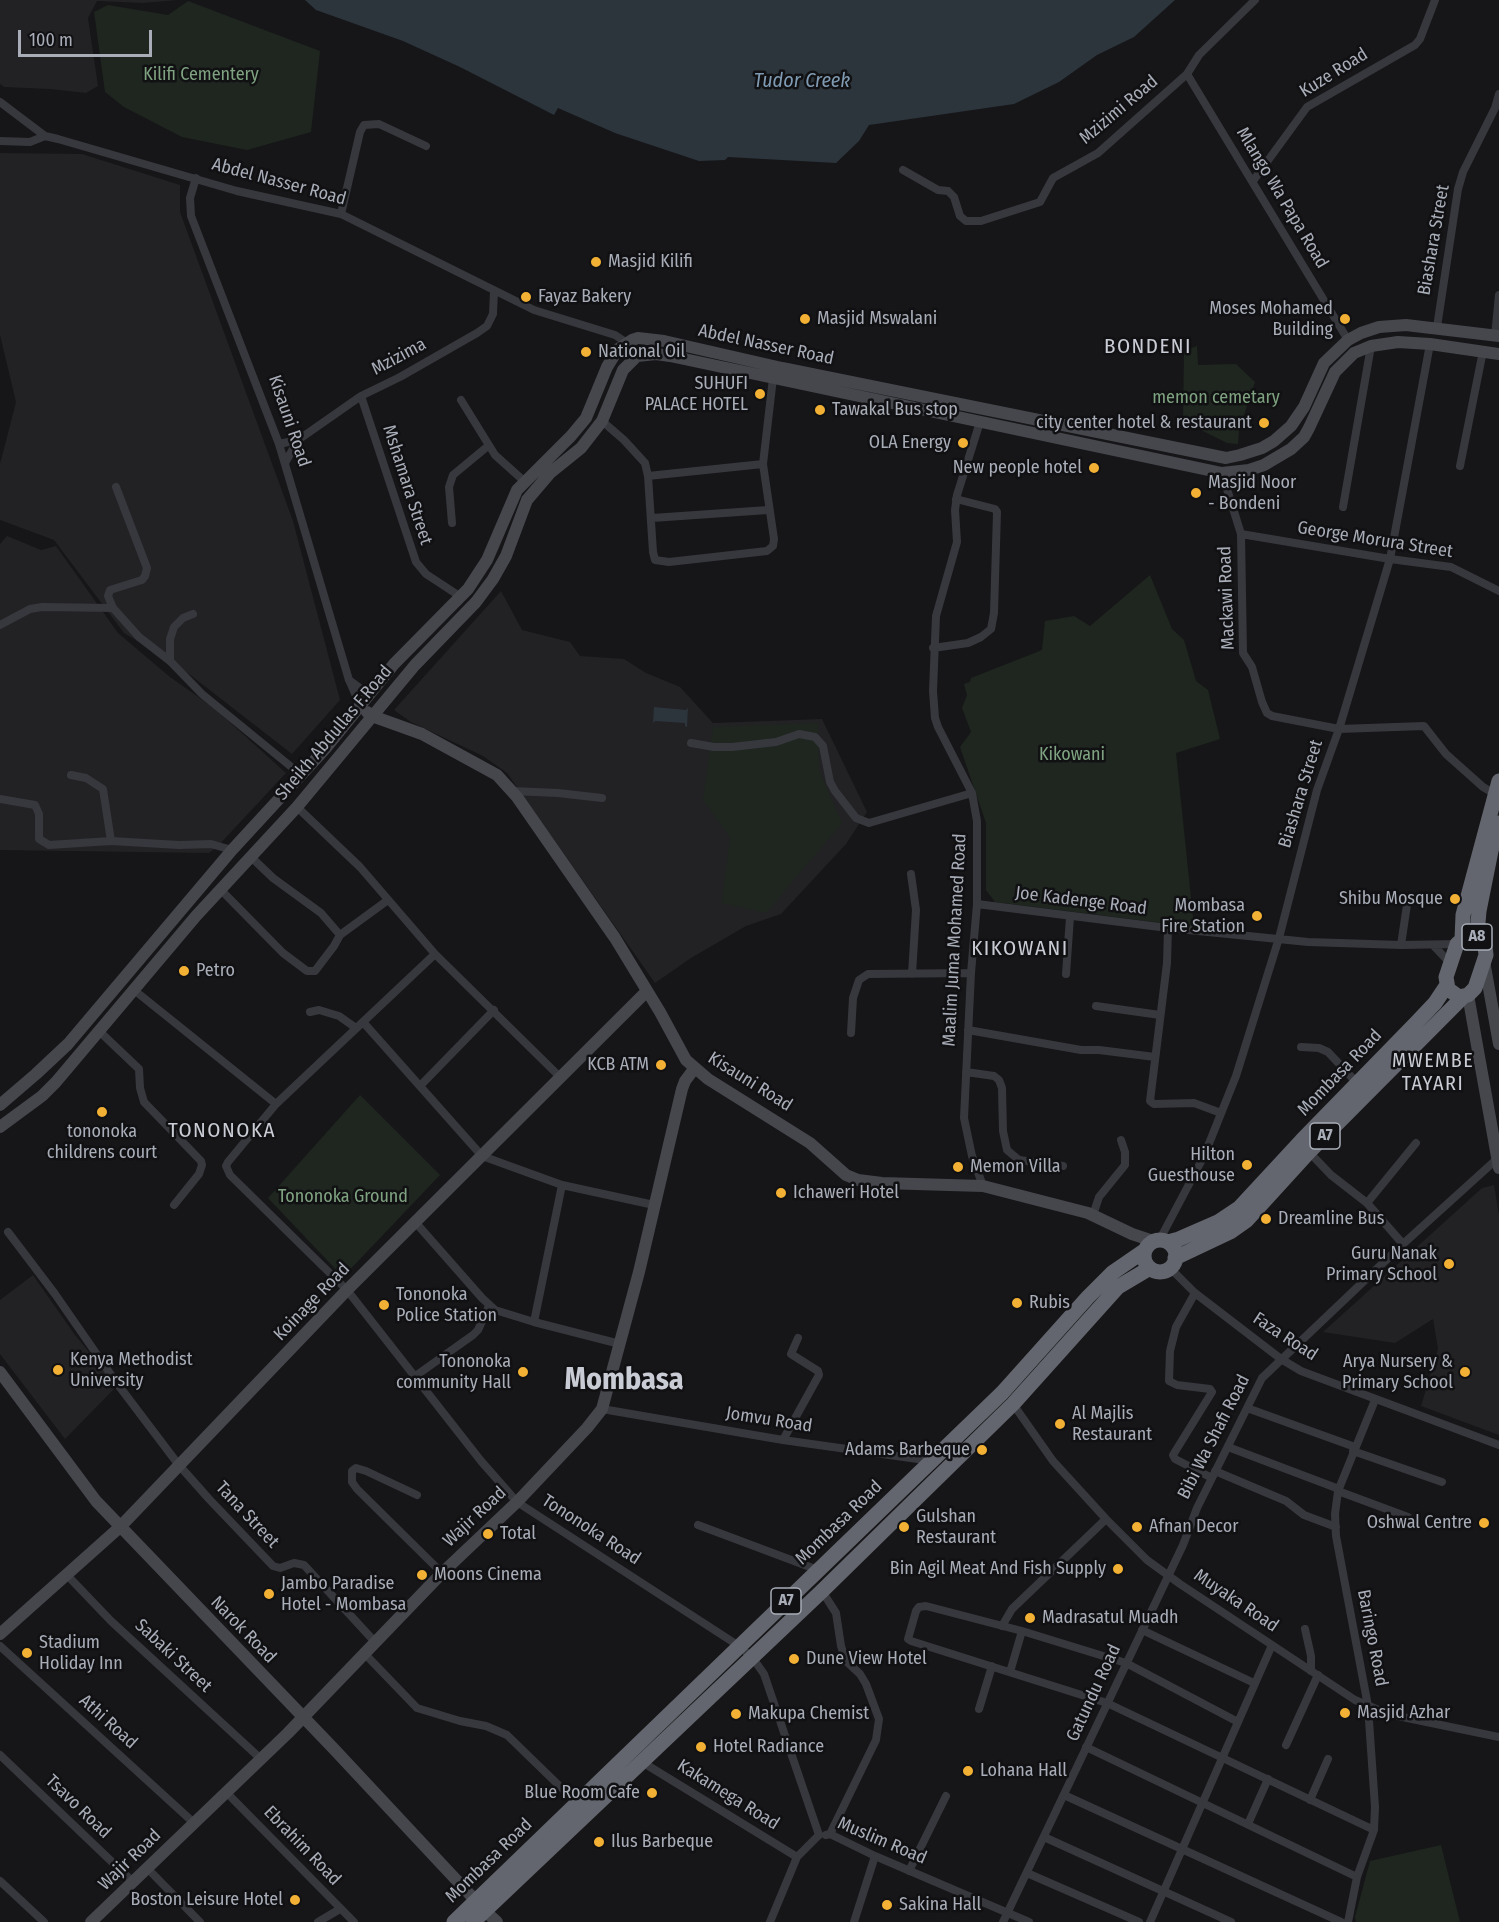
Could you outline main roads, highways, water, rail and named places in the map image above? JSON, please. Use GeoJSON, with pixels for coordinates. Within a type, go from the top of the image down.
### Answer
{"type":"FeatureCollection","features":[{"type":"Feature","properties":{"kind":"highway"},"geometry":{"type":"LineString","coordinates":[[1460,941],[1463,915],[1497,788]]}},
{"type":"Feature","properties":{"kind":"highway"},"geometry":{"type":"LineString","coordinates":[[1486,953],[1478,923],[1479,911],[1499,823]]}},
{"type":"Feature","properties":{"kind":"highway","name":"A8"},"geometry":{"type":"LineString","coordinates":[[1447,985],[1446,977],[1460,941],[1471,936],[1486,953],[1474,988],[1466,996]]}},
{"type":"Feature","properties":{"kind":"highway"},"geometry":{"type":"LineString","coordinates":[[1447,985],[1450,992],[1466,996]]}},
{"type":"Feature","properties":{"kind":"highway","name":"Mombasa Road"},"geometry":{"type":"LineString","coordinates":[[500,1887],[577,1803],[1002,1393],[1112,1273],[1156,1243],[1179,1239],[1235,1212],[1435,1003],[1447,985]]}},
{"type":"Feature","properties":{"kind":"highway","name":"A7"},"geometry":{"type":"LineString","coordinates":[[1173,1263],[1239,1226],[1309,1152],[1466,996]]}},
{"type":"Feature","properties":{"kind":"highway"},"geometry":{"type":"LineString","coordinates":[[1156,1243],[1174,1249],[1173,1263],[1160,1272],[1150,1268],[1144,1260],[1156,1243]]}},
{"type":"Feature","properties":{"kind":"highway","name":"Mombasa Road"},"geometry":{"type":"LineString","coordinates":[[462,1921],[642,1762],[757,1653],[1012,1404],[1118,1287],[1150,1268]]}},
{"type":"Feature","properties":{"kind":"highway"},"geometry":{"type":"LineString","coordinates":[[745,1641],[757,1653]]}},
{"type":"Feature","properties":{"kind":"water","name":"Tudor Creek"},"geometry":{"type":"Polygon","coordinates":[[[305,0],[1175,0],[1134,37],[1097,55],[1059,82],[1014,104],[869,125],[859,141],[836,163],[728,157],[725,160],[699,161],[615,133],[558,108],[554,115],[403,41],[316,10],[305,0]]]}},
{"type":"Feature","properties":{"kind":"water"},"geometry":{"type":"Polygon","coordinates":[[[654,707],[686,710],[688,708],[687,727],[685,723],[655,721],[653,723],[654,707]]]}},
{"type":"Feature","properties":{"kind":"place","name":"Masjid Kilifi"},"geometry":{"type":"Point","coordinates":[596,262]}},
{"type":"Feature","properties":{"kind":"place","name":"Fayaz Bakery"},"geometry":{"type":"Point","coordinates":[526,297]}},
{"type":"Feature","properties":{"kind":"place","name":"Masjid Mswalani"},"geometry":{"type":"Point","coordinates":[805,319]}},
{"type":"Feature","properties":{"kind":"place","name":"Moses Mohamed Building"},"geometry":{"type":"Point","coordinates":[1345,319]}},
{"type":"Feature","properties":{"kind":"place","name":"National Oil"},"geometry":{"type":"Point","coordinates":[586,352]}},
{"type":"Feature","properties":{"kind":"place","name":"SUHUFI PALACE HOTEL"},"geometry":{"type":"Point","coordinates":[760,394]}},
{"type":"Feature","properties":{"kind":"place","name":"Tawakal Bus stop"},"geometry":{"type":"Point","coordinates":[820,410]}},
{"type":"Feature","properties":{"kind":"place","name":"city center hotel & restaurant"},"geometry":{"type":"Point","coordinates":[1264,423]}},
{"type":"Feature","properties":{"kind":"place","name":"OLA Energy"},"geometry":{"type":"Point","coordinates":[963,443]}},
{"type":"Feature","properties":{"kind":"place","name":"New people hotel"},"geometry":{"type":"Point","coordinates":[1094,468]}},
{"type":"Feature","properties":{"kind":"place","name":"Masjid Noor - Bondeni"},"geometry":{"type":"Point","coordinates":[1196,493]}},
{"type":"Feature","properties":{"kind":"place","name":"Shibu Mosque"},"geometry":{"type":"Point","coordinates":[1455,899]}},
{"type":"Feature","properties":{"kind":"place","name":"Mombasa Fire Station"},"geometry":{"type":"Point","coordinates":[1257,916]}},
{"type":"Feature","properties":{"kind":"place","name":"Petro"},"geometry":{"type":"Point","coordinates":[184,971]}},
{"type":"Feature","properties":{"kind":"place","name":"KCB ATM"},"geometry":{"type":"Point","coordinates":[661,1065]}},
{"type":"Feature","properties":{"kind":"place","name":"tononoka childrens court"},"geometry":{"type":"Point","coordinates":[102,1112]}},
{"type":"Feature","properties":{"kind":"place","name":"Hilton Guesthouse"},"geometry":{"type":"Point","coordinates":[1247,1165]}},
{"type":"Feature","properties":{"kind":"place","name":"Memon Villa"},"geometry":{"type":"Point","coordinates":[958,1167]}},
{"type":"Feature","properties":{"kind":"place","name":"Ichaweri Hotel"},"geometry":{"type":"Point","coordinates":[781,1193]}},
{"type":"Feature","properties":{"kind":"place","name":"Dreamline Bus"},"geometry":{"type":"Point","coordinates":[1266,1219]}},
{"type":"Feature","properties":{"kind":"place","name":"Guru Nanak Primary School"},"geometry":{"type":"Point","coordinates":[1449,1264]}},
{"type":"Feature","properties":{"kind":"place","name":"Rubis"},"geometry":{"type":"Point","coordinates":[1017,1303]}},
{"type":"Feature","properties":{"kind":"place","name":"Tononoka Police Station"},"geometry":{"type":"Point","coordinates":[384,1305]}},
{"type":"Feature","properties":{"kind":"place","name":"Kenya Methodist University"},"geometry":{"type":"Point","coordinates":[58,1370]}},
{"type":"Feature","properties":{"kind":"place","name":"Tononoka community Hall"},"geometry":{"type":"Point","coordinates":[523,1372]}},
{"type":"Feature","properties":{"kind":"place","name":"Arya Nursery & Primary School"},"geometry":{"type":"Point","coordinates":[1465,1372]}},
{"type":"Feature","properties":{"kind":"place","name":"Al Majlis Restaurant"},"geometry":{"type":"Point","coordinates":[1060,1424]}},
{"type":"Feature","properties":{"kind":"place","name":"Adams Barbeque"},"geometry":{"type":"Point","coordinates":[982,1450]}},
{"type":"Feature","properties":{"kind":"place","name":"Oshwal Centre"},"geometry":{"type":"Point","coordinates":[1484,1523]}},
{"type":"Feature","properties":{"kind":"place","name":"Gulshan Restaurant"},"geometry":{"type":"Point","coordinates":[904,1527]}},
{"type":"Feature","properties":{"kind":"place","name":"Afnan Decor"},"geometry":{"type":"Point","coordinates":[1137,1527]}},
{"type":"Feature","properties":{"kind":"place","name":"Total"},"geometry":{"type":"Point","coordinates":[488,1534]}},
{"type":"Feature","properties":{"kind":"place","name":"Bin Agil Meat And Fish Supply"},"geometry":{"type":"Point","coordinates":[1118,1569]}},
{"type":"Feature","properties":{"kind":"place","name":"Moons Cinema"},"geometry":{"type":"Point","coordinates":[422,1575]}},
{"type":"Feature","properties":{"kind":"place","name":"Jambo Paradise Hotel - Mombasa"},"geometry":{"type":"Point","coordinates":[269,1594]}},
{"type":"Feature","properties":{"kind":"place","name":"Madrasatul Muadh"},"geometry":{"type":"Point","coordinates":[1030,1618]}},
{"type":"Feature","properties":{"kind":"place","name":"Stadium Holiday Inn"},"geometry":{"type":"Point","coordinates":[27,1653]}},
{"type":"Feature","properties":{"kind":"place","name":"Dune View Hotel"},"geometry":{"type":"Point","coordinates":[794,1659]}},
{"type":"Feature","properties":{"kind":"place","name":"Masjid Azhar"},"geometry":{"type":"Point","coordinates":[1345,1713]}},
{"type":"Feature","properties":{"kind":"place","name":"Makupa Chemist"},"geometry":{"type":"Point","coordinates":[736,1714]}},
{"type":"Feature","properties":{"kind":"place","name":"Hotel Radiance"},"geometry":{"type":"Point","coordinates":[701,1747]}},
{"type":"Feature","properties":{"kind":"place","name":"Lohana Hall"},"geometry":{"type":"Point","coordinates":[968,1771]}},
{"type":"Feature","properties":{"kind":"place","name":"Blue Room Cafe"},"geometry":{"type":"Point","coordinates":[652,1793]}},
{"type":"Feature","properties":{"kind":"place","name":"Ilus Barbeque"},"geometry":{"type":"Point","coordinates":[599,1842]}},
{"type":"Feature","properties":{"kind":"place","name":"Boston Leisure Hotel"},"geometry":{"type":"Point","coordinates":[295,1900]}},
{"type":"Feature","properties":{"kind":"place","name":"Sakina Hall"},"geometry":{"type":"Point","coordinates":[887,1905]}},
{"type":"Feature","properties":{"kind":"district","name":"BONDENI"},"geometry":{"type":"Point","coordinates":[1148,347]}},
{"type":"Feature","properties":{"kind":"district","name":"KIKOWANI"},"geometry":{"type":"Point","coordinates":[1020,949]}},
{"type":"Feature","properties":{"kind":"district","name":"MWEMBE TAYARI"},"geometry":{"type":"Point","coordinates":[1433,1072]}},
{"type":"Feature","properties":{"kind":"district","name":"TONONOKA"},"geometry":{"type":"Point","coordinates":[222,1131]}},
{"type":"Feature","properties":{"kind":"district","name":"Mombasa"},"geometry":{"type":"Point","coordinates":[624,1381]}},
{"type":"Feature","properties":{"kind":"park label","name":"Kilifi Cementery"},"geometry":{"type":"Point","coordinates":[201,75]}},
{"type":"Feature","properties":{"kind":"park label","name":"memon cemetary"},"geometry":{"type":"Point","coordinates":[1216,398]}},
{"type":"Feature","properties":{"kind":"park label","name":"Kikowani"},"geometry":{"type":"Point","coordinates":[1072,755]}},
{"type":"Feature","properties":{"kind":"park label","name":"Tononoka Ground"},"geometry":{"type":"Point","coordinates":[343,1197]}}]}
